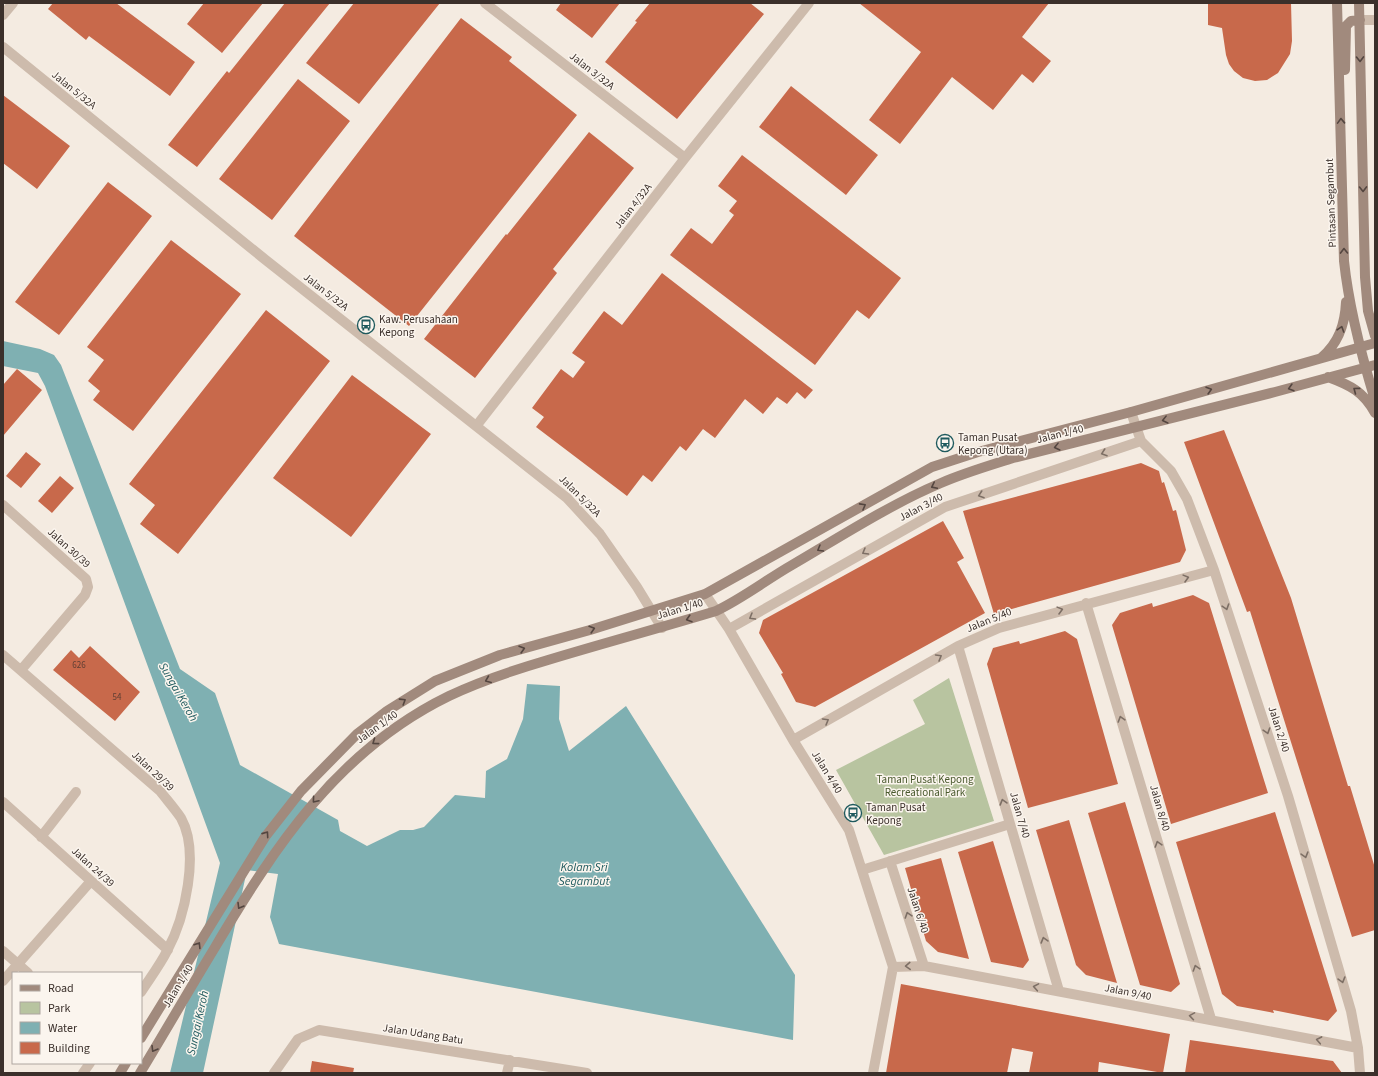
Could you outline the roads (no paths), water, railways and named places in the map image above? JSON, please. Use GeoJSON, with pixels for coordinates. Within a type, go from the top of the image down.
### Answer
{"type":"FeatureCollection","features":[{"type":"Feature","properties":{"kind":"main road","name":"Pintasan Segambut"},"geometry":{"type":"LineString","coordinates":[[1337,3],[1344,260],[1347,290],[1360,348],[1370,366],[1375,400]]}},
{"type":"Feature","properties":{"kind":"main road"},"geometry":{"type":"LineString","coordinates":[[1359,3],[1365,277],[1368,311],[1375,336]]}},
{"type":"Feature","properties":{"kind":"main road"},"geometry":{"type":"LineString","coordinates":[[1340,101],[1345,73],[1346,26],[1351,21],[1360,20]]}},
{"type":"Feature","properties":{"kind":"main road"},"geometry":{"type":"LineString","coordinates":[[1318,360],[1330,350],[1340,335],[1346,312],[1347,290]]}},
{"type":"Feature","properties":{"kind":"main road","name":"Jalan 1/40"},"geometry":{"type":"LineString","coordinates":[[142,1036],[264,837],[282,813],[330,760],[357,734],[387,711],[435,681],[500,655],[705,594],[932,467],[978,452],[1131,412],[1375,343]]}},
{"type":"Feature","properties":{"kind":"main road","name":"Jalan 1/40"},"geometry":{"type":"LineString","coordinates":[[140,1073],[256,880],[290,830],[341,771],[393,730],[422,710],[450,695],[504,674],[716,611],[734,602],[790,566],[884,511],[940,483],[972,471],[1013,458],[1370,366]]}},
{"type":"Feature","properties":{"kind":"main road"},"geometry":{"type":"LineString","coordinates":[[1328,377],[1350,385],[1358,391],[1365,397],[1375,413]]}},
{"type":"Feature","properties":{"kind":"main road"},"geometry":{"type":"LineString","coordinates":[[120,1073],[125,1064]]}},
{"type":"Feature","properties":{"kind":"street"},"geometry":{"type":"LineString","coordinates":[[3,15],[13,3]]}},
{"type":"Feature","properties":{"kind":"street","name":"Jalan 3/32A"},"geometry":{"type":"LineString","coordinates":[[485,3],[685,158]]}},
{"type":"Feature","properties":{"kind":"street","name":"Jalan 4/32A"},"geometry":{"type":"LineString","coordinates":[[477,425],[685,158],[809,3]]}},
{"type":"Feature","properties":{"kind":"street"},"geometry":{"type":"LineString","coordinates":[[1360,20],[1375,20]]}},
{"type":"Feature","properties":{"kind":"street","name":"Jalan 5/32A"},"geometry":{"type":"LineString","coordinates":[[3,47],[262,257],[477,425],[567,498],[600,534],[637,587],[662,628]]}},
{"type":"Feature","properties":{"kind":"street","name":"Jalan 2/40"},"geometry":{"type":"LineString","coordinates":[[1131,412],[1141,441],[1171,471],[1184,493],[1214,570],[1288,796],[1351,1011],[1358,1048],[1360,1073]]}},
{"type":"Feature","properties":{"kind":"street","name":"Jalan 3/40"},"geometry":{"type":"LineString","coordinates":[[729,630],[946,507],[1141,441]]}},
{"type":"Feature","properties":{"kind":"street","name":"Jalan 30/39"},"geometry":{"type":"LineString","coordinates":[[3,505],[86,579],[88,587],[85,595],[21,670]]}},
{"type":"Feature","properties":{"kind":"street","name":"Jalan 5/40"},"geometry":{"type":"LineString","coordinates":[[792,740],[958,646],[999,628],[1214,570]]}},
{"type":"Feature","properties":{"kind":"street","name":"Jalan 4/40"},"geometry":{"type":"LineString","coordinates":[[705,594],[729,630],[792,740],[849,830],[893,967],[873,1073]]}},
{"type":"Feature","properties":{"kind":"street","name":"Jalan 8/40"},"geometry":{"type":"LineString","coordinates":[[1086,604],[1211,1019]]}},
{"type":"Feature","properties":{"kind":"street","name":"Jalan 7/40"},"geometry":{"type":"LineString","coordinates":[[958,646],[1058,991]]}},
{"type":"Feature","properties":{"kind":"street","name":"Jalan 29/39"},"geometry":{"type":"LineString","coordinates":[[3,655],[160,791],[181,818],[190,847],[187,884],[180,921],[168,950],[142,990]]}},
{"type":"Feature","properties":{"kind":"street"},"geometry":{"type":"LineString","coordinates":[[41,836],[76,792]]}},
{"type":"Feature","properties":{"kind":"street","name":"Jalan 24/39"},"geometry":{"type":"LineString","coordinates":[[3,802],[168,950]]}},
{"type":"Feature","properties":{"kind":"street"},"geometry":{"type":"LineString","coordinates":[[862,870],[1010,824]]}},
{"type":"Feature","properties":{"kind":"street","name":"Jalan 6/40"},"geometry":{"type":"LineString","coordinates":[[890,861],[924,966]]}},
{"type":"Feature","properties":{"kind":"street"},"geometry":{"type":"LineString","coordinates":[[3,981],[91,881]]}},
{"type":"Feature","properties":{"kind":"street"},"geometry":{"type":"LineString","coordinates":[[3,951],[27,972]]}},
{"type":"Feature","properties":{"kind":"street","name":"Jalan 9/40"},"geometry":{"type":"LineString","coordinates":[[893,967],[924,966],[1211,1019],[1358,1048]]}},
{"type":"Feature","properties":{"kind":"street","name":"Jalan Udang Batu"},"geometry":{"type":"LineString","coordinates":[[274,1073],[298,1039],[319,1030],[587,1073]]}},
{"type":"Feature","properties":{"kind":"street"},"geometry":{"type":"LineString","coordinates":[[507,1073],[510,1060]]}},
{"type":"Feature","properties":{"kind":"street"},"geometry":{"type":"LineString","coordinates":[[83,1073],[89,1064]]}},
{"type":"Feature","properties":{"kind":"water","name":"Kolam Sri Segambut"},"geometry":{"type":"Polygon","coordinates":[[[3,341],[40,349],[54,355],[61,365],[180,669],[215,693],[240,765],[338,820],[340,831],[367,846],[400,830],[413,830],[424,827],[455,795],[485,798],[486,771],[507,759],[523,719],[527,684],[560,686],[559,719],[569,751],[626,706],[795,975],[793,1040],[279,944],[270,917],[278,874],[247,870],[203,1073],[170,1073],[220,863],[45,386],[38,373],[3,366],[3,341]]]}},
{"type":"Feature","properties":{"kind":"place","name":"Kaw. Perusahaan Kepong"},"geometry":{"type":"Point","coordinates":[366,325]}},
{"type":"Feature","properties":{"kind":"place","name":"Taman Pusat Kepong (Utara)"},"geometry":{"type":"Point","coordinates":[945,443]}},
{"type":"Feature","properties":{"kind":"place","name":"Taman Pusat Kepong"},"geometry":{"type":"Point","coordinates":[853,813]}},
{"type":"Feature","properties":{"kind":"water label","name":"Sungai Keroh"},"geometry":{"type":"Point","coordinates":[178,692]}},
{"type":"Feature","properties":{"kind":"water label","name":"Sungai Keroh"},"geometry":{"type":"Point","coordinates":[198,1023]}},
{"type":"Feature","properties":{"kind":"park label","name":"Taman Pusat Kepong Recreational Park"},"geometry":{"type":"Point","coordinates":[925,785]}}]}
